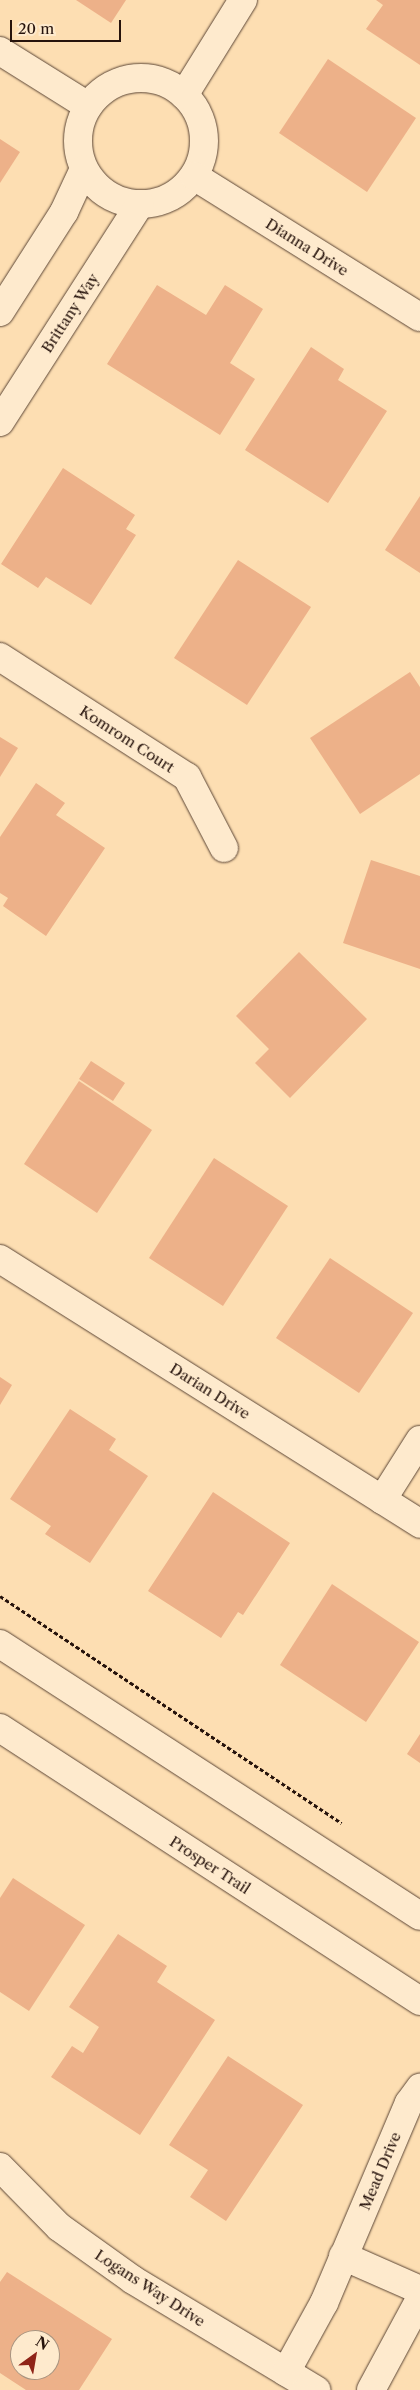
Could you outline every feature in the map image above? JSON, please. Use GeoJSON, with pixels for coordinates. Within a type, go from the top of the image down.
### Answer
{"type":"FeatureCollection","features":[{"type":"Feature","properties":{"kind":"street"},"geometry":{"type":"LineString","coordinates":[[184,95],[243,0]]}},
{"type":"Feature","properties":{"kind":"street"},"geometry":{"type":"LineString","coordinates":[[0,51],[88,106]]}},
{"type":"Feature","properties":{"kind":"street"},"geometry":{"type":"LineString","coordinates":[[145,78],[166,83],[184,95],[198,113],[204,134],[203,156],[194,176],[179,192],[159,202],[140,204],[116,199],[98,187],[84,170],[78,148],[79,134],[88,106],[103,90],[123,80],[145,78]]}},
{"type":"Feature","properties":{"kind":"street"},"geometry":{"type":"LineString","coordinates":[[0,312],[64,212],[84,170]]}},
{"type":"Feature","properties":{"kind":"street","name":"Dianna Drive"},"geometry":{"type":"LineString","coordinates":[[194,176],[420,317]]}},
{"type":"Feature","properties":{"kind":"street","name":"Brittany Way"},"geometry":{"type":"LineString","coordinates":[[0,422],[140,204]]}},
{"type":"Feature","properties":{"kind":"street","name":"Komrom Court"},"geometry":{"type":"LineString","coordinates":[[0,657],[187,777],[224,848]]}},
{"type":"Feature","properties":{"kind":"street","name":"Darian Drive"},"geometry":{"type":"LineString","coordinates":[[0,1259],[420,1524]]}},
{"type":"Feature","properties":{"kind":"street"},"geometry":{"type":"LineString","coordinates":[[382,1500],[420,1440]]}},
{"type":"Feature","properties":{"kind":"street"},"geometry":{"type":"LineString","coordinates":[[0,1644],[420,1916]]}},
{"type":"Feature","properties":{"kind":"street","name":"Prosper Trail"},"geometry":{"type":"LineString","coordinates":[[0,1728],[420,2001]]}},
{"type":"Feature","properties":{"kind":"street","name":"Mead Drive"},"geometry":{"type":"LineString","coordinates":[[286,2372],[324,2303],[409,2103],[420,2088]]}},
{"type":"Feature","properties":{"kind":"street","name":"Logans Way Drive"},"geometry":{"type":"LineString","coordinates":[[1,2169],[66,2232],[133,2280],[316,2390]]}},
{"type":"Feature","properties":{"kind":"street"},"geometry":{"type":"LineString","coordinates":[[344,2256],[420,2290]]}},
{"type":"Feature","properties":{"kind":"street"},"geometry":{"type":"LineString","coordinates":[[371,2390],[420,2299]]}},
{"type":"Feature","properties":{"kind":"path"},"geometry":{"type":"LineString","coordinates":[[0,1596],[346,1825]]}},
{"type":"Feature","properties":{"kind":"building"},"geometry":{"type":"Polygon","coordinates":[[[76,0],[126,0],[111,23],[76,0]]]}},
{"type":"Feature","properties":{"kind":"building"},"geometry":{"type":"Polygon","coordinates":[[[376,0],[420,0],[420,65],[366,29],[383,5],[376,0]]]}},
{"type":"Feature","properties":{"kind":"building"},"geometry":{"type":"Polygon","coordinates":[[[328,59],[416,118],[367,192],[279,133],[328,59]]]}},
{"type":"Feature","properties":{"kind":"building"},"geometry":{"type":"Polygon","coordinates":[[[0,139],[20,152],[0,183],[0,139]]]}},
{"type":"Feature","properties":{"kind":"building"},"geometry":{"type":"Polygon","coordinates":[[[157,285],[206,315],[225,285],[263,309],[230,363],[255,379],[220,435],[107,364],[157,285]]]}},
{"type":"Feature","properties":{"kind":"building"},"geometry":{"type":"Polygon","coordinates":[[[311,347],[344,369],[338,380],[387,411],[328,503],[245,450],[311,347]]]}},
{"type":"Feature","properties":{"kind":"building"},"geometry":{"type":"Polygon","coordinates":[[[63,468],[135,515],[126,529],[136,535],[91,605],[46,577],[38,588],[1,564],[63,468]]]}},
{"type":"Feature","properties":{"kind":"building"},"geometry":{"type":"Polygon","coordinates":[[[420,496],[420,573],[385,550],[420,496]]]}},
{"type":"Feature","properties":{"kind":"building"},"geometry":{"type":"Polygon","coordinates":[[[238,560],[311,607],[247,705],[174,658],[238,560]]]}},
{"type":"Feature","properties":{"kind":"building"},"geometry":{"type":"Polygon","coordinates":[[[410,672],[420,687],[420,774],[360,814],[310,738],[410,672]]]}},
{"type":"Feature","properties":{"kind":"building"},"geometry":{"type":"Polygon","coordinates":[[[0,737],[18,748],[0,777],[0,737]]]}},
{"type":"Feature","properties":{"kind":"building"},"geometry":{"type":"Polygon","coordinates":[[[36,783],[65,803],[56,815],[105,848],[46,936],[3,906],[8,898],[0,893],[0,837],[36,783]]]}},
{"type":"Feature","properties":{"kind":"building"},"geometry":{"type":"Polygon","coordinates":[[[371,860],[420,876],[420,969],[343,943],[371,860]]]}},
{"type":"Feature","properties":{"kind":"building"},"geometry":{"type":"Polygon","coordinates":[[[299,952],[367,1019],[290,1098],[255,1063],[269,1049],[236,1016],[299,952]]]}},
{"type":"Feature","properties":{"kind":"building"},"geometry":{"type":"Polygon","coordinates":[[[91,1061],[125,1083],[113,1101],[79,1079],[91,1061]]]}},
{"type":"Feature","properties":{"kind":"building"},"geometry":{"type":"Polygon","coordinates":[[[79,1081],[152,1130],[97,1213],[24,1164],[79,1081]]]}},
{"type":"Feature","properties":{"kind":"building"},"geometry":{"type":"Polygon","coordinates":[[[214,1158],[288,1206],[223,1306],[149,1258],[214,1158]]]}},
{"type":"Feature","properties":{"kind":"building"},"geometry":{"type":"Polygon","coordinates":[[[330,1258],[413,1313],[359,1393],[276,1338],[330,1258]]]}},
{"type":"Feature","properties":{"kind":"building"},"geometry":{"type":"Polygon","coordinates":[[[0,1377],[12,1385],[0,1405],[0,1377]]]}},
{"type":"Feature","properties":{"kind":"building"},"geometry":{"type":"Polygon","coordinates":[[[70,1409],[116,1439],[109,1450],[148,1476],[90,1563],[45,1534],[51,1526],[10,1499],[70,1409]]]}},
{"type":"Feature","properties":{"kind":"building"},"geometry":{"type":"Polygon","coordinates":[[[213,1492],[290,1543],[243,1615],[238,1612],[221,1638],[148,1591],[213,1492]]]}},
{"type":"Feature","properties":{"kind":"building"},"geometry":{"type":"Polygon","coordinates":[[[332,1584],[419,1642],[366,1722],[280,1665],[332,1584]]]}},
{"type":"Feature","properties":{"kind":"building"},"geometry":{"type":"Polygon","coordinates":[[[420,1734],[420,1763],[407,1754],[420,1734]]]}},
{"type":"Feature","properties":{"kind":"building"},"geometry":{"type":"Polygon","coordinates":[[[13,1878],[85,1925],[29,2011],[0,1992],[0,1898],[13,1878]]]}},
{"type":"Feature","properties":{"kind":"building"},"geometry":{"type":"Polygon","coordinates":[[[118,1934],[167,1966],[157,1982],[215,2020],[140,2135],[51,2077],[72,2046],[83,2053],[99,2027],[69,2007],[118,1934]]]}},
{"type":"Feature","properties":{"kind":"building"},"geometry":{"type":"Polygon","coordinates":[[[228,2056],[303,2105],[226,2221],[190,2197],[208,2170],[169,2145],[228,2056]]]}},
{"type":"Feature","properties":{"kind":"building"},"geometry":{"type":"Polygon","coordinates":[[[7,2272],[112,2339],[79,2390],[26,2390],[11,2380],[60,2380],[60,2330],[10,2330],[10,2380],[0,2373],[0,2282],[7,2272]]]}}]}
